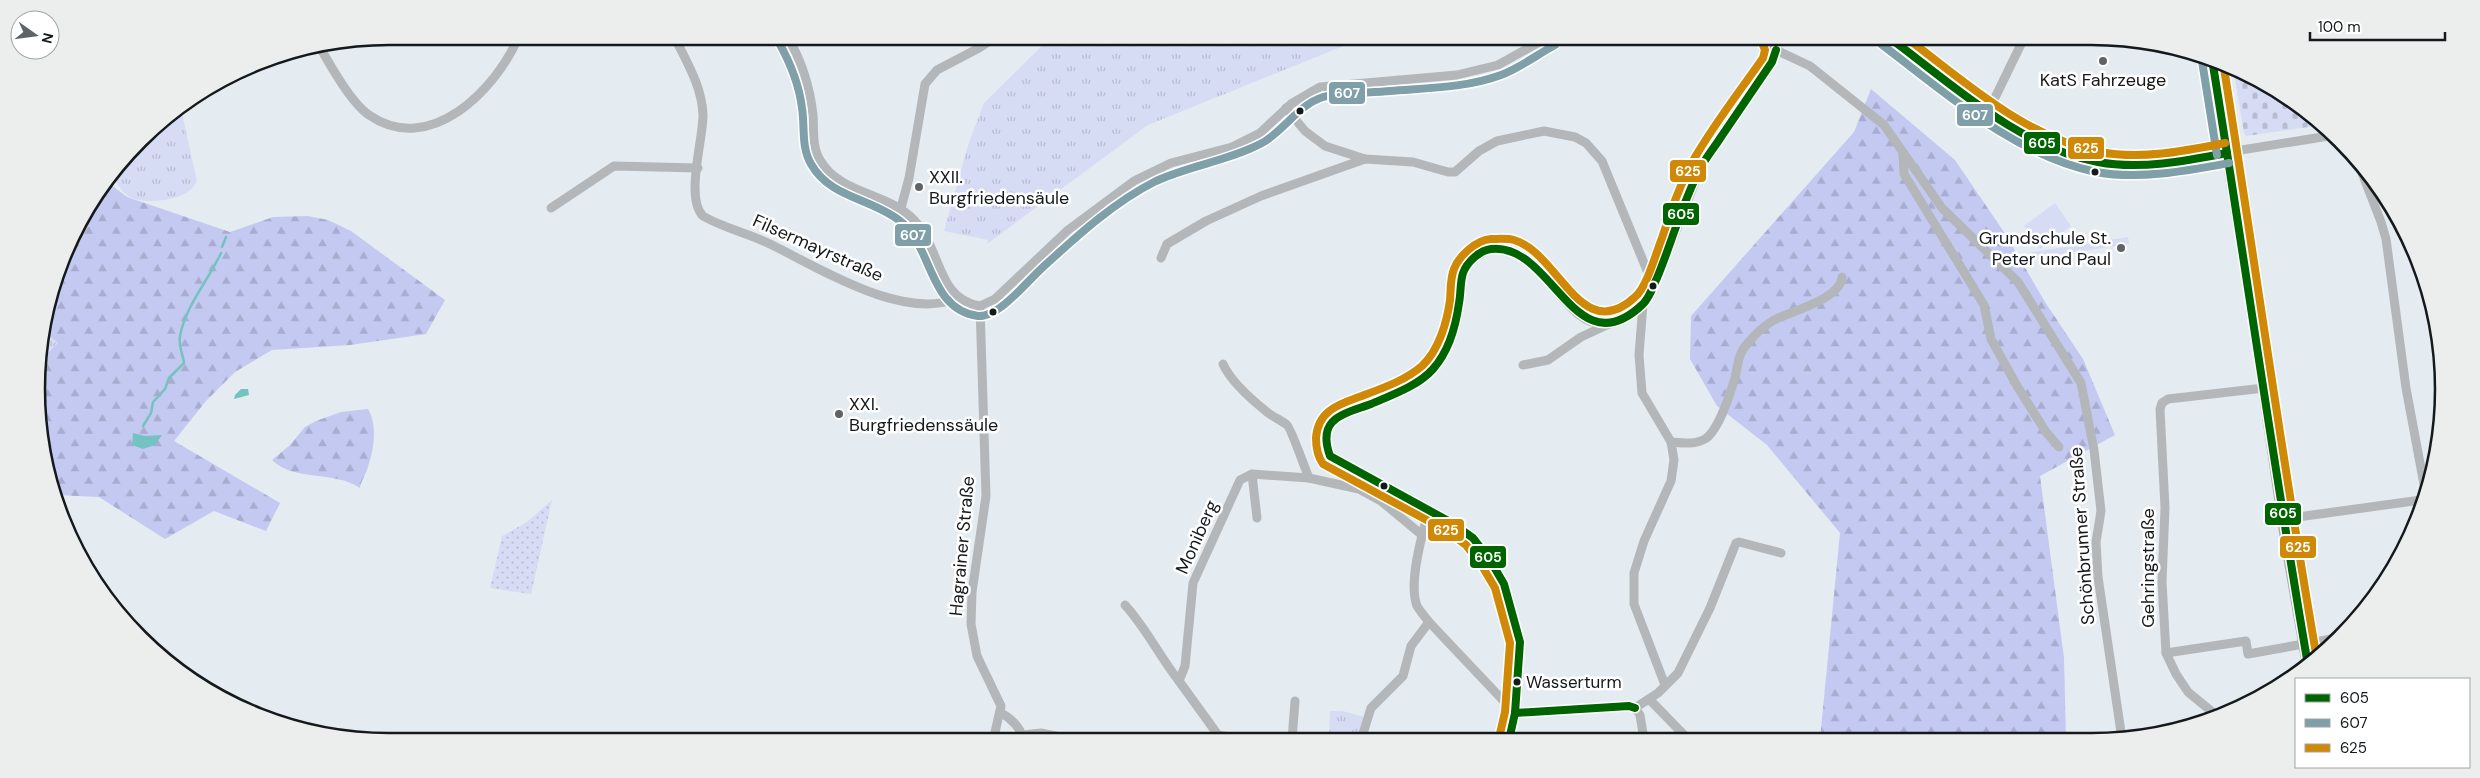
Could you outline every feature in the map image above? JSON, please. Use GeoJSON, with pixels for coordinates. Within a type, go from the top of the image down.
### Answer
{"type":"FeatureCollection","features":[{"type":"Feature","properties":{"kind":"main road"},"geometry":{"type":"LineString","coordinates":[[2213,67],[2283,519],[2306,657]]}},
{"type":"Feature","properties":{"kind":"street"},"geometry":{"type":"LineString","coordinates":[[323,52],[358,105],[368,115],[398,128],[435,125],[460,111],[489,85],[515,45]]}},
{"type":"Feature","properties":{"kind":"street"},"geometry":{"type":"LineString","coordinates":[[551,208],[614,166],[698,168],[702,125],[701,97],[678,45]]}},
{"type":"Feature","properties":{"kind":"street"},"geometry":{"type":"LineString","coordinates":[[791,45],[803,69],[810,95],[816,150],[820,160],[831,173],[843,182],[901,208],[924,232],[935,252],[944,278],[958,298],[980,306],[995,299],[1068,230],[1134,181],[1171,163],[1232,147],[1260,132],[1286,108],[1302,96],[1320,87],[1457,75],[1498,65],[1534,45]]}},
{"type":"Feature","properties":{"kind":"street"},"geometry":{"type":"LineString","coordinates":[[901,208],[909,178],[925,84],[937,70],[984,45]]}},
{"type":"Feature","properties":{"kind":"street"},"geometry":{"type":"LineString","coordinates":[[1665,685],[1634,604],[1634,572],[1644,541],[1672,481],[1674,460],[1671,442],[1642,393],[1638,355],[1643,304],[1653,285],[1700,169],[1772,62],[1776,50],[1774,45]]}},
{"type":"Feature","properties":{"kind":"street"},"geometry":{"type":"LineString","coordinates":[[1899,45],[2009,124],[2048,145],[2096,161],[2154,164],[2326,138]]}},
{"type":"Feature","properties":{"kind":"street"},"geometry":{"type":"LineString","coordinates":[[1988,110],[2020,45]]}},
{"type":"Feature","properties":{"kind":"street","name":"Schönbrunner Straße"},"geometry":{"type":"LineString","coordinates":[[1776,50],[1810,66],[1884,125],[1942,208],[2018,282],[2081,383],[2094,450],[2100,510],[2096,542],[2098,577],[2121,731]]}},
{"type":"Feature","properties":{"kind":"street"},"geometry":{"type":"LineString","coordinates":[[1286,108],[1316,141],[1325,146],[1366,159],[1413,162],[1454,172],[1479,151],[1497,141],[1544,131],[1575,137],[1586,143],[1602,161],[1653,285]]}},
{"type":"Feature","properties":{"kind":"street","name":"Schönbrunner Straße"},"geometry":{"type":"LineString","coordinates":[[1903,153],[1904,174],[1984,305],[1991,338],[2046,432],[2059,447]]}},
{"type":"Feature","properties":{"kind":"street"},"geometry":{"type":"LineString","coordinates":[[1161,258],[1167,244],[1206,221],[1261,196],[1366,159]]}},
{"type":"Feature","properties":{"kind":"street","name":"Filsermayrstraße"},"geometry":{"type":"LineString","coordinates":[[698,168],[694,195],[699,212],[712,222],[770,244],[822,272],[869,291],[928,304],[945,303],[958,298]]}},
{"type":"Feature","properties":{"kind":"street"},"geometry":{"type":"LineString","coordinates":[[2366,182],[2386,239],[2406,388],[2423,479]]}},
{"type":"Feature","properties":{"kind":"street"},"geometry":{"type":"LineString","coordinates":[[1511,733],[1515,713],[1520,642],[1504,584],[1490,560],[1472,538],[1429,510],[1330,456],[1325,446],[1326,435],[1330,425],[1345,411],[1392,394],[1427,375],[1438,362],[1452,335],[1459,308],[1460,280],[1464,267],[1471,260],[1490,249],[1507,249],[1524,256],[1571,308],[1591,322],[1609,324]]}},
{"type":"Feature","properties":{"kind":"street"},"geometry":{"type":"LineString","coordinates":[[1671,442],[1693,443],[1706,438],[1720,418],[1733,384],[1742,350],[1747,343],[1772,321],[1811,306],[1839,286],[1842,277]]}},
{"type":"Feature","properties":{"kind":"street"},"geometry":{"type":"LineString","coordinates":[[1523,365],[1548,360],[1581,337],[1628,315],[1643,304]]}},
{"type":"Feature","properties":{"kind":"street","name":"Hagrainer Straße"},"geometry":{"type":"LineString","coordinates":[[980,306],[986,496],[972,592],[971,624],[977,656],[999,700],[1001,713],[1009,717],[1020,733]]}},
{"type":"Feature","properties":{"kind":"street"},"geometry":{"type":"LineString","coordinates":[[1223,364],[1227,372],[1268,413],[1291,429],[1297,452],[1309,478]]}},
{"type":"Feature","properties":{"kind":"street","name":"Gehringstraße"},"geometry":{"type":"LineString","coordinates":[[2212,711],[2188,692],[2176,674],[2166,653],[2162,582],[2165,508],[2160,409],[2162,403],[2168,399],[2264,388]]}},
{"type":"Feature","properties":{"kind":"street"},"geometry":{"type":"LineString","coordinates":[[1257,518],[1252,474],[1309,478],[1359,490],[1380,502],[1422,535]]}},
{"type":"Feature","properties":{"kind":"street","name":"Moniberg"},"geometry":{"type":"LineString","coordinates":[[1179,681],[1184,666],[1193,584],[1240,480],[1252,474]]}},
{"type":"Feature","properties":{"kind":"street"},"geometry":{"type":"LineString","coordinates":[[2283,519],[2417,501]]}},
{"type":"Feature","properties":{"kind":"street"},"geometry":{"type":"LineString","coordinates":[[1429,510],[1422,535],[1415,582],[1417,606],[1429,622],[1515,713]]}},
{"type":"Feature","properties":{"kind":"street"},"geometry":{"type":"LineString","coordinates":[[1635,708],[1649,699],[1678,673],[1694,643],[1736,543],[1739,542],[1781,553]]}},
{"type":"Feature","properties":{"kind":"street"},"geometry":{"type":"LineString","coordinates":[[1125,605],[1217,733]]}},
{"type":"Feature","properties":{"kind":"street"},"geometry":{"type":"LineString","coordinates":[[1363,733],[1371,708],[1403,676],[1411,646],[1429,622]]}},
{"type":"Feature","properties":{"kind":"street"},"geometry":{"type":"LineString","coordinates":[[2166,653],[2246,641],[2248,654],[2326,640]]}},
{"type":"Feature","properties":{"kind":"street"},"geometry":{"type":"LineString","coordinates":[[1649,699],[1682,733]]}},
{"type":"Feature","properties":{"kind":"street"},"geometry":{"type":"LineString","coordinates":[[1293,733],[1295,701]]}},
{"type":"Feature","properties":{"kind":"street"},"geometry":{"type":"LineString","coordinates":[[1515,713],[1629,706],[1635,708],[1640,715],[1643,733]]}},
{"type":"Feature","properties":{"kind":"street"},"geometry":{"type":"LineString","coordinates":[[996,733],[1001,713]]}},
{"type":"Feature","properties":{"kind":"green space"},"geometry":{"type":"Polygon","coordinates":[[[1043,45],[1346,45],[1148,125],[987,244],[988,240],[944,231],[969,142],[984,103],[1043,45]]]}},
{"type":"Feature","properties":{"kind":"green space"},"geometry":{"type":"Polygon","coordinates":[[[2220,70],[2224,72],[2234,133],[2227,112],[2220,70]]]}},
{"type":"Feature","properties":{"kind":"green space"},"geometry":{"type":"Polygon","coordinates":[[[2235,76],[2282,103],[2313,126],[2246,136],[2235,76]]]}},
{"type":"Feature","properties":{"kind":"green space"},"geometry":{"type":"Polygon","coordinates":[[[1871,89],[1955,160],[2006,235],[2045,302],[2083,359],[2115,435],[2040,476],[2064,658],[2066,733],[1821,733],[1840,533],[1767,445],[1717,406],[1690,359],[1691,316],[1854,132],[1871,89]]]}},
{"type":"Feature","properties":{"kind":"green space"},"geometry":{"type":"Polygon","coordinates":[[[182,114],[197,181],[185,194],[159,201],[140,200],[125,193],[116,180],[130,162],[162,130],[182,114]]]}},
{"type":"Feature","properties":{"kind":"green space"},"geometry":{"type":"Polygon","coordinates":[[[112,185],[127,197],[230,232],[273,217],[308,216],[328,220],[351,231],[445,300],[426,334],[350,345],[272,350],[235,372],[206,401],[174,441],[280,503],[266,531],[214,511],[165,539],[99,497],[62,495],[48,434],[45,389],[47,355],[58,343],[49,336],[63,278],[80,237],[112,185]]]}},
{"type":"Feature","properties":{"kind":"green space"},"geometry":{"type":"Polygon","coordinates":[[[2055,203],[2071,226],[2040,249],[2024,226],[2055,203]]]}},
{"type":"Feature","properties":{"kind":"green space"},"geometry":{"type":"Polygon","coordinates":[[[2128,237],[2129,244],[2030,259],[2028,253],[2128,237]]]}},
{"type":"Feature","properties":{"kind":"green space"},"geometry":{"type":"Polygon","coordinates":[[[49,336],[59,343],[47,354],[49,336]]]}},
{"type":"Feature","properties":{"kind":"green space"},"geometry":{"type":"Polygon","coordinates":[[[368,409],[373,423],[374,438],[369,462],[360,488],[338,479],[291,471],[281,467],[272,460],[290,445],[305,427],[316,421],[341,412],[368,409]]]}},
{"type":"Feature","properties":{"kind":"green space"},"geometry":{"type":"Polygon","coordinates":[[[552,500],[531,594],[490,588],[502,536],[527,522],[552,500]]]}},
{"type":"Feature","properties":{"kind":"green space"},"geometry":{"type":"Polygon","coordinates":[[[1330,711],[1343,711],[1364,717],[1359,733],[1329,733],[1330,711]]]}},
{"type":"Feature","properties":{"kind":"shaded area"},"geometry":{"type":"Polygon","coordinates":[[[241,389],[248,389],[249,395],[234,399],[235,395],[241,389]]]}},
{"type":"Feature","properties":{"kind":"shaded area"},"geometry":{"type":"Polygon","coordinates":[[[133,433],[145,436],[162,435],[155,445],[143,449],[132,445],[133,433]]]}},
{"type":"Feature","properties":{"kind":"waterway"},"geometry":{"type":"LineString","coordinates":[[222,247],[226,237]]}},
{"type":"Feature","properties":{"kind":"waterway"},"geometry":{"type":"LineString","coordinates":[[143,426],[151,413],[153,402],[165,389],[169,378],[184,363],[180,342],[183,325],[192,303],[221,253]]}},
{"type":"Feature","properties":{"kind":"transit line","name":"607"},"geometry":{"type":"LineString","coordinates":[[780,45],[799,90],[806,151],[811,164],[819,175],[840,191],[877,207],[900,221],[911,232],[919,245],[940,289],[949,302],[962,311],[978,316],[987,315],[1007,303],[1042,268],[1096,220],[1140,189],[1169,176],[1236,154],[1262,143],[1314,101],[1338,94],[1432,88],[1474,83],[1508,72],[1555,45]]}},
{"type":"Feature","properties":{"kind":"transit line","name":"625"},"geometry":{"type":"LineString","coordinates":[[1500,733],[1505,712],[1510,643],[1495,588],[1482,566],[1466,545],[1447,531],[1323,464],[1316,445],[1318,428],[1322,419],[1334,408],[1403,379],[1422,366],[1438,344],[1449,308],[1451,280],[1456,264],[1464,254],[1480,242],[1491,239],[1508,239],[1530,248],[1571,292],[1585,304],[1600,311],[1616,309],[1635,297],[1647,278],[1684,178],[1719,120],[1763,58],[1765,50],[1763,45]]}},
{"type":"Feature","properties":{"kind":"transit line","name":"607"},"geometry":{"type":"LineString","coordinates":[[1882,45],[1982,120],[2037,152],[2066,164],[2096,172],[2146,175],[2229,163]]}},
{"type":"Feature","properties":{"kind":"transit line","name":"605"},"geometry":{"type":"LineString","coordinates":[[1899,45],[1986,111],[2040,143],[2069,154],[2098,162],[2146,165],[2163,164],[2227,153]]}},
{"type":"Feature","properties":{"kind":"transit line","name":"625"},"geometry":{"type":"LineString","coordinates":[[1916,45],[1996,105],[2021,121],[2072,145],[2100,152],[2147,155],[2225,143]]}},
{"type":"Feature","properties":{"kind":"transit line","name":"605"},"geometry":{"type":"LineString","coordinates":[[1511,733],[1515,713],[1520,642],[1504,584],[1490,560],[1473,538],[1452,523],[1330,456],[1327,443],[1327,433],[1330,425],[1335,419],[1343,415],[1404,390],[1433,369],[1439,362],[1454,329],[1463,273],[1474,257],[1487,250],[1513,252],[1531,264],[1581,314],[1599,322],[1619,320],[1643,304],[1657,278],[1688,195],[1700,169],[1772,62],[1776,50]]}},
{"type":"Feature","properties":{"kind":"transit line","name":"607"},"geometry":{"type":"LineString","coordinates":[[2202,63],[2217,155]]}},
{"type":"Feature","properties":{"kind":"transit line","name":"605"},"geometry":{"type":"LineString","coordinates":[[2213,67],[2307,657]]}},
{"type":"Feature","properties":{"kind":"transit line","name":"625"},"geometry":{"type":"LineString","coordinates":[[2224,72],[2315,650]]}},
{"type":"Feature","properties":{"kind":"transit line","name":"605"},"geometry":{"type":"LineString","coordinates":[[1515,713],[1629,706],[1635,708]]}},
{"type":"Feature","properties":{"kind":"place","name":"KatS Fahrzeuge"},"geometry":{"type":"Point","coordinates":[2103,61]}},
{"type":"Feature","properties":{"kind":"place","name":"XXII. Burgfriedensäule"},"geometry":{"type":"Point","coordinates":[919,187]}},
{"type":"Feature","properties":{"kind":"place","name":"Grundschule St. Peter und Paul"},"geometry":{"type":"Point","coordinates":[2121,248]}},
{"type":"Feature","properties":{"kind":"place","name":"XXI. Burgfriedenssäule"},"geometry":{"type":"Point","coordinates":[839,414]}},
{"type":"Feature","properties":{"kind":"place","name":"Wasserturm"},"geometry":{"type":"Point","coordinates":[1517,682]}}]}
